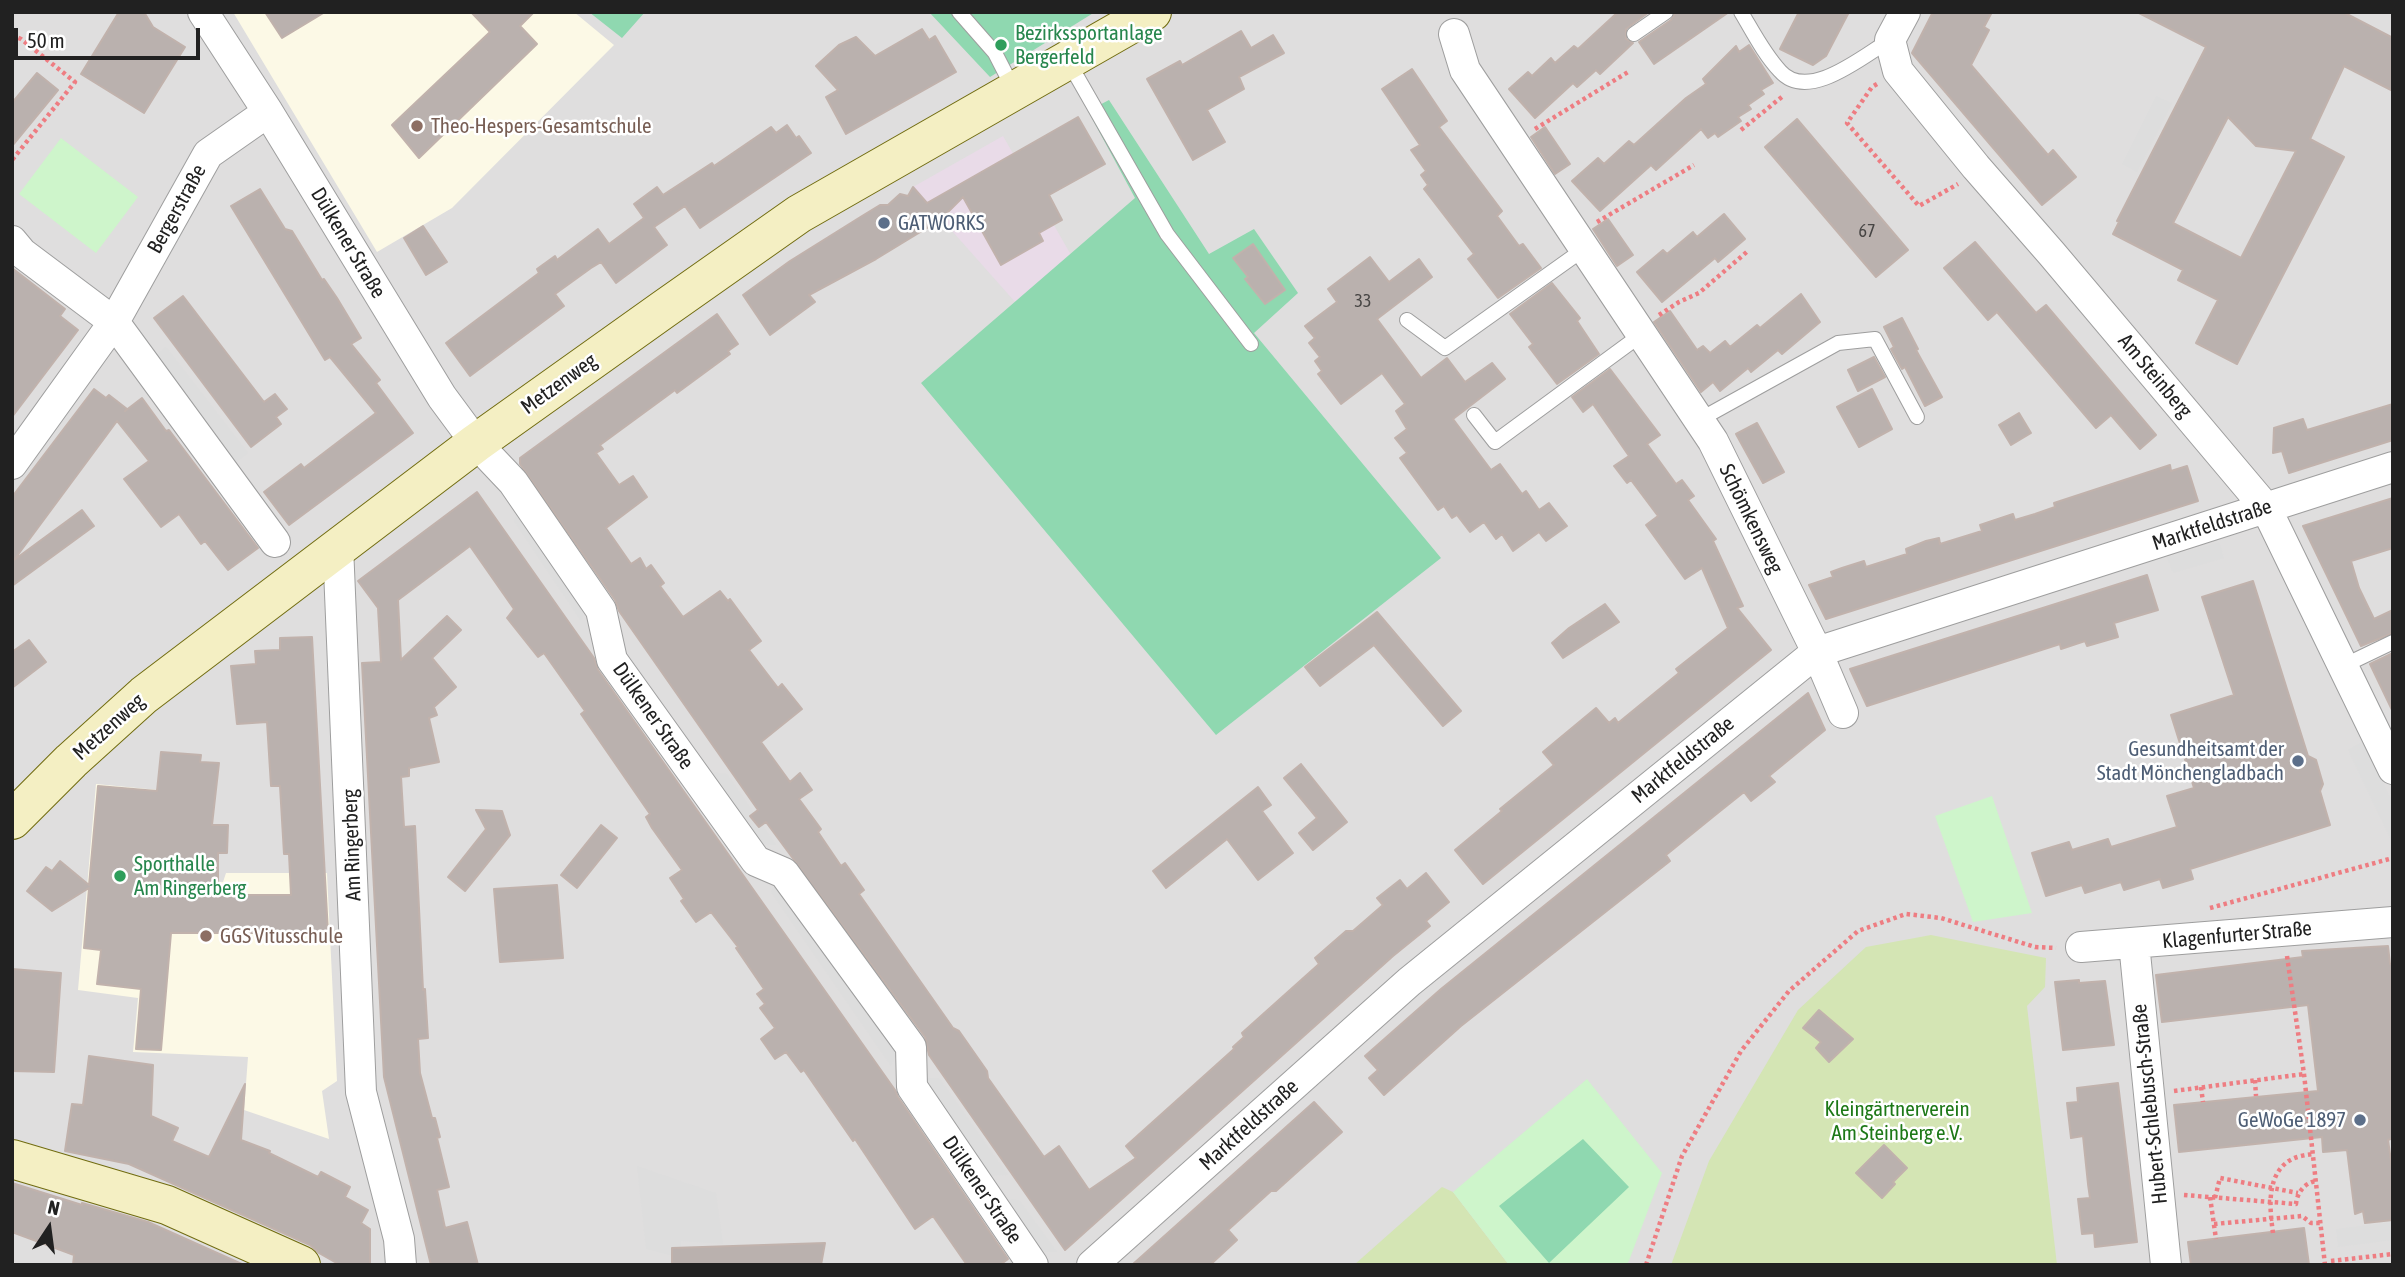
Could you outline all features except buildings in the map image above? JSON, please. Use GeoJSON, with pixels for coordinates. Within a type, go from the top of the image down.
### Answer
{"type":"FeatureCollection","features":[{"type":"Feature","properties":{"kind":"main road","name":"Metzenweg"},"geometry":{"type":"LineString","coordinates":[[15,811],[144,695],[338,546],[476,443],[799,214],[1152,12]]}},
{"type":"Feature","properties":{"kind":"main road"},"geometry":{"type":"LineString","coordinates":[[12,1159],[167,1206],[301,1265]]}},
{"type":"Feature","properties":{"kind":"street"},"geometry":{"type":"LineString","coordinates":[[203,12],[268,112]]}},
{"type":"Feature","properties":{"kind":"street"},"geometry":{"type":"LineString","coordinates":[[1890,40],[1905,12]]}},
{"type":"Feature","properties":{"kind":"street","name":"Schömkensweg"},"geometry":{"type":"LineString","coordinates":[[1454,34],[1465,70],[1713,441],[1817,652],[1843,713]]}},
{"type":"Feature","properties":{"kind":"street","name":"Am Steinberg"},"geometry":{"type":"LineString","coordinates":[[1890,40],[1899,71],[1976,167],[2266,508],[2393,769]]}},
{"type":"Feature","properties":{"kind":"street","name":"Bergerstraße"},"geometry":{"type":"LineString","coordinates":[[12,464],[114,322],[208,154],[268,112]]}},
{"type":"Feature","properties":{"kind":"street","name":"Dülkener Straße"},"geometry":{"type":"LineString","coordinates":[[268,112],[442,397],[476,443],[513,482],[601,610],[612,660],[755,862],[784,873],[911,1047],[912,1087],[1033,1265]]}},
{"type":"Feature","properties":{"kind":"street"},"geometry":{"type":"LineString","coordinates":[[12,242],[22,253],[114,322],[275,542]]}},
{"type":"Feature","properties":{"kind":"street","name":"Marktfeldstraße"},"geometry":{"type":"LineString","coordinates":[[1092,1265],[1409,982],[1817,652],[2393,467]]}},
{"type":"Feature","properties":{"kind":"street","name":"Am Ringerberg"},"geometry":{"type":"LineString","coordinates":[[338,546],[361,1092],[399,1239],[401,1265]]}},
{"type":"Feature","properties":{"kind":"street","name":"Klagenfurter Straße"},"geometry":{"type":"LineString","coordinates":[[2081,947],[2393,922]]}},
{"type":"Feature","properties":{"kind":"street","name":"Hubert-Schlebusch-Straße"},"geometry":{"type":"LineString","coordinates":[[2134,943],[2166,1265]]}},
{"type":"Feature","properties":{"kind":"lane"},"geometry":{"type":"LineString","coordinates":[[959,12],[995,53],[1015,92]]}},
{"type":"Feature","properties":{"kind":"lane"},"geometry":{"type":"LineString","coordinates":[[1634,34],[1666,12]]}},
{"type":"Feature","properties":{"kind":"lane"},"geometry":{"type":"LineString","coordinates":[[1741,12],[1782,74],[1799,83],[1821,81],[1890,40]]}},
{"type":"Feature","properties":{"kind":"lane"},"geometry":{"type":"LineString","coordinates":[[1067,60],[1167,234],[1251,344]]}},
{"type":"Feature","properties":{"kind":"lane"},"geometry":{"type":"LineString","coordinates":[[1407,320],[1445,348],[1580,242]]}},
{"type":"Feature","properties":{"kind":"lane"},"geometry":{"type":"LineString","coordinates":[[1474,415],[1495,442],[1640,331]]}},
{"type":"Feature","properties":{"kind":"lane"},"geometry":{"type":"LineString","coordinates":[[1699,419],[1838,343],[1875,339],[1917,417]]}},
{"type":"Feature","properties":{"kind":"lane"},"geometry":{"type":"LineString","coordinates":[[2343,666],[2393,642]]}},
{"type":"Feature","properties":{"kind":"path"},"geometry":{"type":"LineString","coordinates":[[12,35],[21,39],[75,82],[12,160]]}},
{"type":"Feature","properties":{"kind":"path"},"geometry":{"type":"LineString","coordinates":[[1899,71],[1872,87],[1847,122],[1919,206],[1956,185],[1976,167]]}},
{"type":"Feature","properties":{"kind":"path"},"geometry":{"type":"LineString","coordinates":[[1513,142],[1628,72]]}},
{"type":"Feature","properties":{"kind":"path"},"geometry":{"type":"LineString","coordinates":[[1741,130],[1799,83]]}},
{"type":"Feature","properties":{"kind":"path"},"geometry":{"type":"LineString","coordinates":[[1580,242],[1694,165]]}},
{"type":"Feature","properties":{"kind":"path"},"geometry":{"type":"LineString","coordinates":[[1640,331],[1679,302],[1699,293],[1749,250]]}},
{"type":"Feature","properties":{"kind":"path"},"geometry":{"type":"LineString","coordinates":[[2210,937],[2210,908],[2393,858]]}},
{"type":"Feature","properties":{"kind":"path"},"geometry":{"type":"LineString","coordinates":[[1646,1265],[1682,1156],[1741,1051],[1790,991],[1858,931],[1906,914],[1941,918],[2035,947],[2081,947]]}},
{"type":"Feature","properties":{"kind":"path"},"geometry":{"type":"LineString","coordinates":[[2284,931],[2304,1074],[2325,1265]]}},
{"type":"Feature","properties":{"kind":"path"},"geometry":{"type":"LineString","coordinates":[[2149,1094],[2304,1074]]}},
{"type":"Feature","properties":{"kind":"path"},"geometry":{"type":"LineString","coordinates":[[2255,1080],[2256,1096]]}},
{"type":"Feature","properties":{"kind":"path"},"geometry":{"type":"LineString","coordinates":[[2201,1087],[2203,1101]]}},
{"type":"Feature","properties":{"kind":"path"},"geometry":{"type":"LineString","coordinates":[[2273,1233],[2269,1202],[2279,1171],[2286,1162],[2313,1154]]}},
{"type":"Feature","properties":{"kind":"path"},"geometry":{"type":"LineString","coordinates":[[2216,1240],[2213,1198],[2220,1178],[2299,1194]]}},
{"type":"Feature","properties":{"kind":"path"},"geometry":{"type":"LineString","coordinates":[[2159,1194],[2296,1204],[2304,1187],[2316,1181]]}},
{"type":"Feature","properties":{"kind":"path"},"geometry":{"type":"LineString","coordinates":[[2214,1224],[2302,1216],[2311,1223],[2321,1223]]}},
{"type":"Feature","properties":{"kind":"path"},"geometry":{"type":"LineString","coordinates":[[2331,1261],[2393,1254]]}},
{"type":"Feature","properties":{"kind":"shaded area"},"geometry":{"type":"Polygon","coordinates":[[[12,12],[2393,12],[2393,1265],[12,1265],[12,12]]]}},
{"type":"Feature","properties":{"kind":"shaded area","name":"Theo-Hespers-Gesamtschule"},"geometry":{"type":"Polygon","coordinates":[[[233,12],[574,12],[614,45],[452,208],[377,252],[233,12]]]}},
{"type":"Feature","properties":{"kind":"shaded area"},"geometry":{"type":"Polygon","coordinates":[[[2156,96],[2172,103],[2137,172],[2122,164],[2156,96]]]}},
{"type":"Feature","properties":{"kind":"shaded area"},"geometry":{"type":"Polygon","coordinates":[[[1003,136],[1071,255],[1016,303],[913,187],[1003,136]]]}},
{"type":"Feature","properties":{"kind":"shaded area"},"geometry":{"type":"Polygon","coordinates":[[[166,347],[248,453],[235,463],[153,357],[166,347]]]}},
{"type":"Feature","properties":{"kind":"shaded area"},"geometry":{"type":"Polygon","coordinates":[[[520,505],[588,602],[581,621],[514,521],[520,505]]]}},
{"type":"Feature","properties":{"kind":"shaded area"},"geometry":{"type":"Polygon","coordinates":[[[2219,542],[2224,558],[2173,573],[2167,557],[2219,542]]]}},
{"type":"Feature","properties":{"kind":"shaded area"},"geometry":{"type":"Polygon","coordinates":[[[2362,742],[2393,803],[2393,844],[2348,750],[2362,742]]]}},
{"type":"Feature","properties":{"kind":"shaded area"},"geometry":{"type":"Polygon","coordinates":[[[710,772],[727,774],[776,845],[754,844],[710,772]]]}},
{"type":"Feature","properties":{"kind":"shaded area","name":"GGS Vitusschule"},"geometry":{"type":"Polygon","coordinates":[[[96,784],[158,790],[153,877],[223,882],[226,873],[327,873],[337,1081],[322,1091],[329,1139],[244,1110],[248,1057],[133,1052],[138,998],[78,990],[96,784]]]}},
{"type":"Feature","properties":{"kind":"shaded area"},"geometry":{"type":"Polygon","coordinates":[[[778,878],[899,1047],[891,1066],[771,892],[778,878]]]}},
{"type":"Feature","properties":{"kind":"shaded area"},"geometry":{"type":"Polygon","coordinates":[[[923,1078],[939,1078],[1008,1175],[987,1176],[923,1078]]]}},
{"type":"Feature","properties":{"kind":"shaded area"},"geometry":{"type":"Polygon","coordinates":[[[637,1166],[716,1193],[723,1244],[681,1241],[681,1258],[646,1249],[637,1166]]]}},
{"type":"Feature","properties":{"kind":"shaded area"},"geometry":{"type":"Polygon","coordinates":[[[1007,1199],[1019,1200],[1057,1252],[1040,1252],[1006,1208],[1007,1199]]]}},
{"type":"Feature","properties":{"kind":"shaded area"},"geometry":{"type":"Polygon","coordinates":[[[2393,1222],[2393,1240],[2338,1247],[2336,1229],[2393,1222]]]}},
{"type":"Feature","properties":{"kind":"green space"},"geometry":{"type":"Polygon","coordinates":[[[589,12],[645,12],[622,38],[589,12]]]}},
{"type":"Feature","properties":{"kind":"green space","name":"Bezirkssportanlage Bergerfeld"},"geometry":{"type":"Polygon","coordinates":[[[929,12],[1095,12],[990,77],[929,12]]]}},
{"type":"Feature","properties":{"kind":"green space"},"geometry":{"type":"Polygon","coordinates":[[[1109,100],[1209,254],[1254,229],[1298,293],[1254,333],[1441,558],[1216,735],[921,383],[1135,198],[1088,111],[1109,100]]]}},
{"type":"Feature","properties":{"kind":"green space"},"geometry":{"type":"Polygon","coordinates":[[[61,138],[138,197],[96,253],[19,194],[61,138]]]}},
{"type":"Feature","properties":{"kind":"green space"},"geometry":{"type":"Polygon","coordinates":[[[1992,796],[2032,913],[1973,922],[1935,816],[1992,796]]]}},
{"type":"Feature","properties":{"kind":"green space","name":"Kleingärtnerverein Am Steinberg e.V."},"geometry":{"type":"Polygon","coordinates":[[[1931,935],[2046,958],[2045,987],[2027,1006],[2057,1265],[1671,1265],[1709,1161],[1798,1010],[1866,947],[1931,935]]]}},
{"type":"Feature","properties":{"kind":"green space"},"geometry":{"type":"Polygon","coordinates":[[[1587,1079],[1662,1173],[1630,1258],[1627,1265],[1509,1265],[1453,1192],[1587,1079]]]}},
{"type":"Feature","properties":{"kind":"green space"},"geometry":{"type":"Polygon","coordinates":[[[1583,1139],[1629,1187],[1549,1263],[1499,1206],[1583,1139]]]}},
{"type":"Feature","properties":{"kind":"green space"},"geometry":{"type":"Polygon","coordinates":[[[1442,1187],[1453,1192],[1509,1265],[1354,1265],[1442,1187]]]}},
{"type":"Feature","properties":{"kind":"place","name":"Bezirkssportanlage Bergerfeld"},"geometry":{"type":"Point","coordinates":[1001,45]}},
{"type":"Feature","properties":{"kind":"place","name":"Theo-Hespers-Gesamtschule"},"geometry":{"type":"Point","coordinates":[417,126]}},
{"type":"Feature","properties":{"kind":"place","name":"GATWORKS"},"geometry":{"type":"Point","coordinates":[884,223]}},
{"type":"Feature","properties":{"kind":"place","name":"Gesundheitsamt der Stadt Mönchengladbach"},"geometry":{"type":"Point","coordinates":[2298,761]}},
{"type":"Feature","properties":{"kind":"place","name":"Sporthalle Am Ringerberg"},"geometry":{"type":"Point","coordinates":[120,876]}},
{"type":"Feature","properties":{"kind":"place","name":"GGS Vitusschule"},"geometry":{"type":"Point","coordinates":[206,936]}},
{"type":"Feature","properties":{"kind":"place","name":"GeWoGe 1897"},"geometry":{"type":"Point","coordinates":[2360,1120]}}]}
